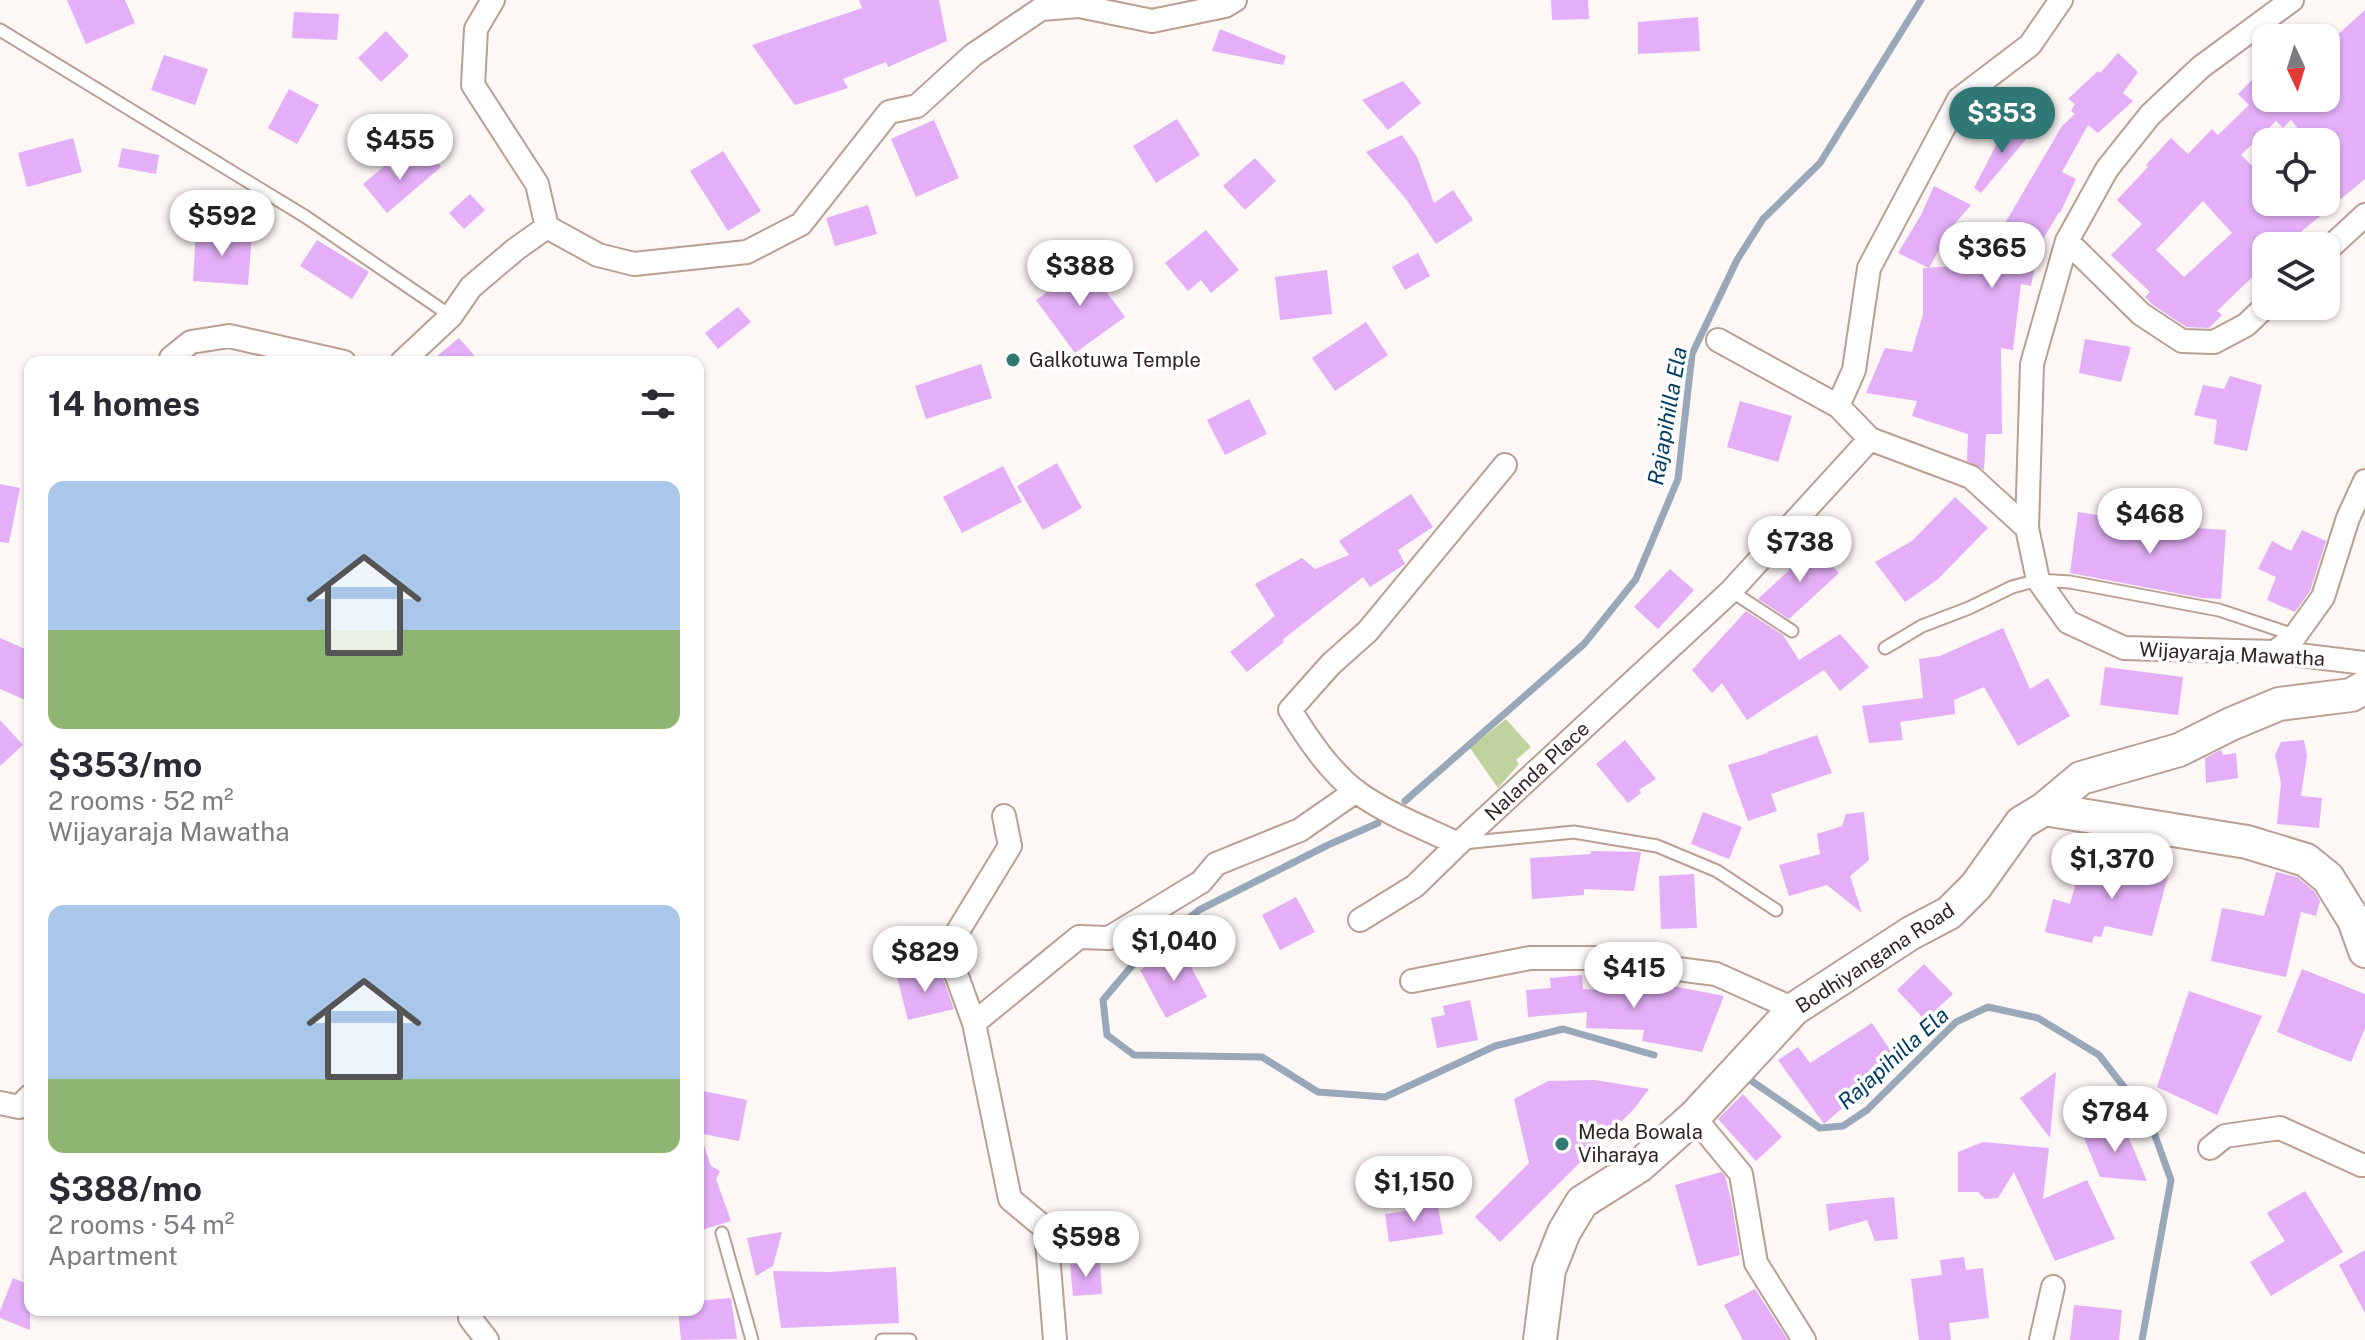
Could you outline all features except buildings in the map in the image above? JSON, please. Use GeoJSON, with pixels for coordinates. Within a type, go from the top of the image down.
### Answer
{"type":"FeatureCollection","features":[{"type":"Feature","properties":{"kind":"street"},"geometry":{"type":"LineString","coordinates":[[493,0],[476,29],[473,85],[537,184],[547,227],[598,255],[634,264],[747,252],[801,224],[889,112],[917,106],[973,55],[1041,9],[1079,6],[1152,21],[1225,6],[1235,0]]}},
{"type":"Feature","properties":{"kind":"street"},"geometry":{"type":"LineString","coordinates":[[1838,406],[1854,370],[1869,268],[1959,99],[2030,45],[2061,0]]}},
{"type":"Feature","properties":{"kind":"street","name":"Wijayaraja Mawatha"},"geometry":{"type":"LineString","coordinates":[[2292,0],[2201,67],[2150,115],[2107,169],[2067,241],[2032,364],[2027,528],[2038,580],[2068,622],[2124,648],[2275,652],[2365,663]]}},
{"type":"Feature","properties":{"kind":"street"},"geometry":{"type":"LineString","coordinates":[[2340,238],[2365,215]]}},
{"type":"Feature","properties":{"kind":"street"},"geometry":{"type":"LineString","coordinates":[[408,356],[451,316],[471,287],[547,227]]}},
{"type":"Feature","properties":{"kind":"street"},"geometry":{"type":"LineString","coordinates":[[2067,241],[2141,314],[2182,341],[2214,342],[2252,319]]}},
{"type":"Feature","properties":{"kind":"street"},"geometry":{"type":"LineString","coordinates":[[174,356],[191,342],[229,336],[317,356]]}},
{"type":"Feature","properties":{"kind":"street"},"geometry":{"type":"LineString","coordinates":[[1718,340],[1838,406],[1870,439],[1971,477],[2027,528]]}},
{"type":"Feature","properties":{"kind":"street","name":"Nalanda Place"},"geometry":{"type":"LineString","coordinates":[[1360,920],[1415,886],[1731,591],[1870,439]]}},
{"type":"Feature","properties":{"kind":"street"},"geometry":{"type":"LineString","coordinates":[[1458,844],[1387,810],[1356,791],[1313,747],[1290,710],[1331,664],[1368,631],[1505,465]]}},
{"type":"Feature","properties":{"kind":"street"},"geometry":{"type":"LineString","coordinates":[[2275,652],[2295,636],[2323,597],[2348,518],[2365,481]]}},
{"type":"Feature","properties":{"kind":"street","name":"Bodhiyangana Road"},"geometry":{"type":"LineString","coordinates":[[1540,1340],[1549,1270],[1564,1232],[1582,1202],[1639,1166],[1694,1117],[1794,1009],[1911,933],[1949,913],[1976,886],[2021,823],[2044,809],[2081,778],[2179,750],[2279,704],[2351,695],[2365,687]]}},
{"type":"Feature","properties":{"kind":"street"},"geometry":{"type":"LineString","coordinates":[[974,1023],[1079,937],[1109,938],[1201,882],[1216,864],[1300,830],[1356,791]]}},
{"type":"Feature","properties":{"kind":"street"},"geometry":{"type":"LineString","coordinates":[[2044,809],[2247,842],[2306,860],[2328,878],[2359,918],[2365,951]]}},
{"type":"Feature","properties":{"kind":"street"},"geometry":{"type":"LineString","coordinates":[[1004,816],[1010,846],[947,949],[974,1023],[1010,1199],[1046,1229],[1055,1340]]}},
{"type":"Feature","properties":{"kind":"street"},"geometry":{"type":"LineString","coordinates":[[1412,981],[1530,958],[1593,958],[1716,974],[1794,1009]]}},
{"type":"Feature","properties":{"kind":"street"},"geometry":{"type":"LineString","coordinates":[[0,1103],[19,1107],[24,1102]]}},
{"type":"Feature","properties":{"kind":"street"},"geometry":{"type":"LineString","coordinates":[[1694,1117],[1741,1174],[1756,1263],[1804,1340]]}},
{"type":"Feature","properties":{"kind":"street"},"geometry":{"type":"LineString","coordinates":[[2210,1148],[2225,1136],[2280,1128],[2365,1165]]}},
{"type":"Feature","properties":{"kind":"street"},"geometry":{"type":"LineString","coordinates":[[2041,1340],[2053,1287]]}},
{"type":"Feature","properties":{"kind":"street"},"geometry":{"type":"LineString","coordinates":[[470,1318],[487,1340]]}},
{"type":"Feature","properties":{"kind":"lane"},"geometry":{"type":"LineString","coordinates":[[0,30],[306,217],[451,316]]}},
{"type":"Feature","properties":{"kind":"lane"},"geometry":{"type":"LineString","coordinates":[[1885,648],[1922,626],[2021,584],[2038,580],[2070,582],[2219,610],[2295,636]]}},
{"type":"Feature","properties":{"kind":"lane"},"geometry":{"type":"LineString","coordinates":[[1731,591],[1792,631]]}},
{"type":"Feature","properties":{"kind":"lane"},"geometry":{"type":"LineString","coordinates":[[1458,844],[1574,832],[1657,846],[1717,871],[1776,910]]}},
{"type":"Feature","properties":{"kind":"lane"},"geometry":{"type":"LineString","coordinates":[[722,1233],[752,1340]]}},
{"type":"Feature","properties":{"kind":"lane"},"geometry":{"type":"LineString","coordinates":[[882,1340],[910,1340]]}},
{"type":"Feature","properties":{"kind":"green space"},"geometry":{"type":"Polygon","coordinates":[[[1506,719],[1531,747],[1516,760],[1519,764],[1498,788],[1470,748],[1506,719]]]}},
{"type":"Feature","properties":{"kind":"waterway","name":"Rajapihilla Ela"},"geometry":{"type":"LineString","coordinates":[[1405,801],[1584,644],[1636,579],[1678,479],[1692,354],[1737,260],[1763,219],[1820,163],[1921,0]]}},
{"type":"Feature","properties":{"kind":"waterway","name":"Rajapihilla Ela"},"geometry":{"type":"LineString","coordinates":[[1378,823],[1199,910],[1136,961],[1103,1000],[1107,1035],[1134,1055],[1262,1057],[1318,1092],[1385,1097],[1495,1046],[1563,1029],[1654,1055]]}},
{"type":"Feature","properties":{"kind":"waterway","name":"Rajapihilla Ela"},"geometry":{"type":"LineString","coordinates":[[1743,1075],[1820,1128],[1843,1126],[1867,1110],[1956,1022],[1988,1007],[2038,1018],[2099,1055],[2149,1119],[2171,1180],[2142,1340]]}},
{"type":"Feature","properties":{"kind":"place","name":"Galkotuwa Temple"},"geometry":{"type":"Point","coordinates":[1013,360]}},
{"type":"Feature","properties":{"kind":"place","name":"Meda Bowala Viharaya"},"geometry":{"type":"Point","coordinates":[1562,1144]}}]}
